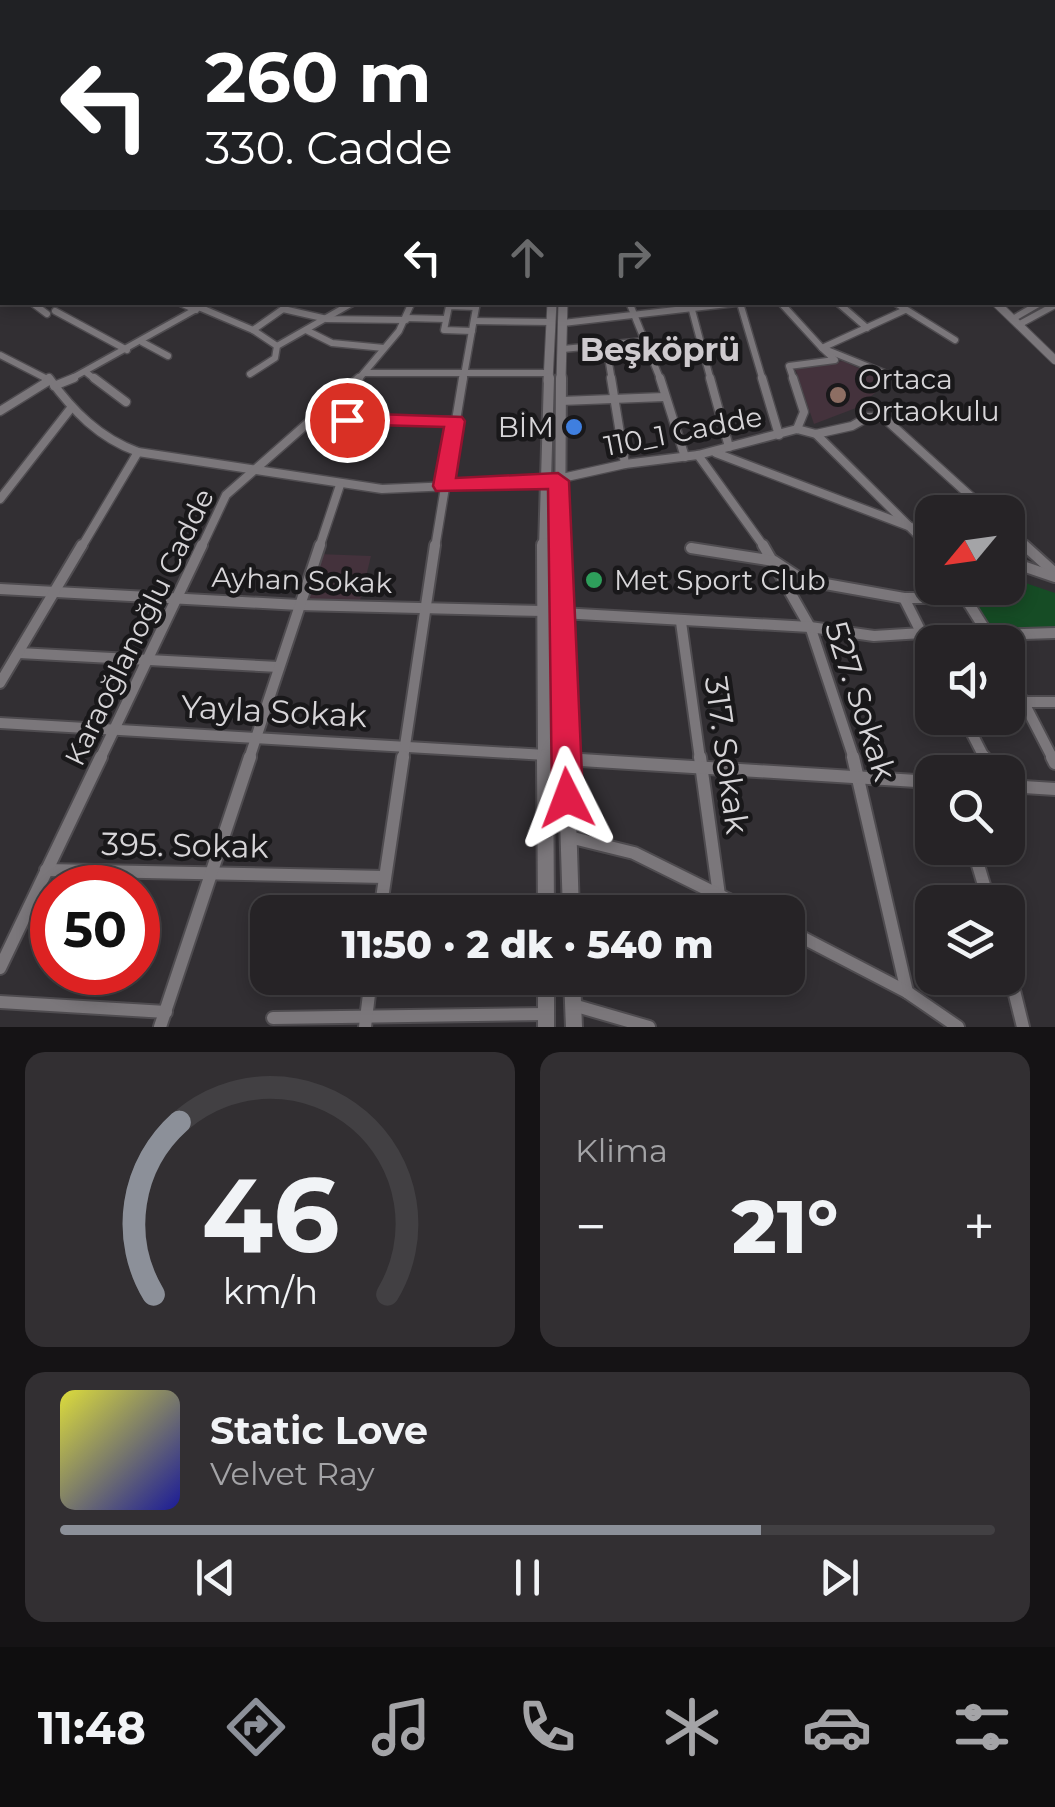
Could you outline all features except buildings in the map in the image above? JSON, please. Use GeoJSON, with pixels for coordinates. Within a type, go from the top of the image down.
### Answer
{"type":"FeatureCollection","features":[{"type":"Feature","properties":{"kind":"main road"},"geometry":{"type":"LineString","coordinates":[[552,305],[548,373],[551,481],[571,895]]}},
{"type":"Feature","properties":{"kind":"main road"},"geometry":{"type":"LineString","coordinates":[[546,895],[543,611],[551,481],[562,400],[563,305]]}},
{"type":"Feature","properties":{"kind":"main road"},"geometry":{"type":"LineString","coordinates":[[546,995],[546,1021]]}},
{"type":"Feature","properties":{"kind":"main road"},"geometry":{"type":"LineString","coordinates":[[573,995],[574,1027]]}},
{"type":"Feature","properties":{"kind":"street"},"geometry":{"type":"LineString","coordinates":[[37,305],[127,350]]}},
{"type":"Feature","properties":{"kind":"street"},"geometry":{"type":"LineString","coordinates":[[250,374],[274,358],[277,346],[349,305]]}},
{"type":"Feature","properties":{"kind":"street","name":"Karaoğlanoğlu Cadde"},"geometry":{"type":"LineString","coordinates":[[48,865],[226,496],[248,471],[364,373],[406,319],[411,305]]}},
{"type":"Feature","properties":{"kind":"street"},"geometry":{"type":"LineString","coordinates":[[382,895],[444,486],[466,374],[473,326],[477,305],[449,306],[444,330],[473,326],[551,322]]}},
{"type":"Feature","properties":{"kind":"street"},"geometry":{"type":"LineString","coordinates":[[630,305],[653,356],[686,457]]}},
{"type":"Feature","properties":{"kind":"street"},"geometry":{"type":"LineString","coordinates":[[672,305],[675,312]]}},
{"type":"Feature","properties":{"kind":"street"},"geometry":{"type":"LineString","coordinates":[[563,323],[728,305]]}},
{"type":"Feature","properties":{"kind":"street"},"geometry":{"type":"LineString","coordinates":[[743,305],[779,435]]}},
{"type":"Feature","properties":{"kind":"street"},"geometry":{"type":"LineString","coordinates":[[783,305],[835,360],[789,366],[804,412],[796,430]]}},
{"type":"Feature","properties":{"kind":"street"},"geometry":{"type":"LineString","coordinates":[[843,305],[867,328]]}},
{"type":"Feature","properties":{"kind":"street"},"geometry":{"type":"LineString","coordinates":[[898,305],[955,340]]}},
{"type":"Feature","properties":{"kind":"street"},"geometry":{"type":"LineString","coordinates":[[999,305],[1055,360]]}},
{"type":"Feature","properties":{"kind":"street"},"geometry":{"type":"LineString","coordinates":[[1018,320],[1038,305]]}},
{"type":"Feature","properties":{"kind":"street"},"geometry":{"type":"LineString","coordinates":[[1018,320],[1055,305]]}},
{"type":"Feature","properties":{"kind":"street"},"geometry":{"type":"LineString","coordinates":[[0,411],[52,383],[86,373],[202,307],[253,330],[277,346]]}},
{"type":"Feature","properties":{"kind":"street"},"geometry":{"type":"LineString","coordinates":[[253,330],[283,309],[326,319],[446,319]]}},
{"type":"Feature","properties":{"kind":"street"},"geometry":{"type":"LineString","coordinates":[[692,310],[729,447]]}},
{"type":"Feature","properties":{"kind":"street"},"geometry":{"type":"LineString","coordinates":[[822,348],[906,310]]}},
{"type":"Feature","properties":{"kind":"street"},"geometry":{"type":"LineString","coordinates":[[306,330],[332,343],[384,348]]}},
{"type":"Feature","properties":{"kind":"street"},"geometry":{"type":"LineString","coordinates":[[563,349],[645,341]]}},
{"type":"Feature","properties":{"kind":"street"},"geometry":{"type":"LineString","coordinates":[[142,342],[168,356]]}},
{"type":"Feature","properties":{"kind":"street"},"geometry":{"type":"LineString","coordinates":[[606,345],[625,464]]}},
{"type":"Feature","properties":{"kind":"street"},"geometry":{"type":"LineString","coordinates":[[822,348],[889,375]]}},
{"type":"Feature","properties":{"kind":"street"},"geometry":{"type":"LineString","coordinates":[[653,356],[706,351]]}},
{"type":"Feature","properties":{"kind":"street"},"geometry":{"type":"LineString","coordinates":[[0,355],[52,383]]}},
{"type":"Feature","properties":{"kind":"street"},"geometry":{"type":"LineString","coordinates":[[86,373],[126,402]]}},
{"type":"Feature","properties":{"kind":"street"},"geometry":{"type":"LineString","coordinates":[[364,373],[548,373]]}},
{"type":"Feature","properties":{"kind":"street","name":"110_1 Cadde"},"geometry":{"type":"LineString","coordinates":[[52,383],[71,408],[113,443],[138,452],[382,489],[551,481],[625,464],[713,452],[796,430],[816,434]]}},
{"type":"Feature","properties":{"kind":"street"},"geometry":{"type":"LineString","coordinates":[[562,400],[664,398]]}},
{"type":"Feature","properties":{"kind":"street"},"geometry":{"type":"LineString","coordinates":[[0,498],[71,408]]}},
{"type":"Feature","properties":{"kind":"street"},"geometry":{"type":"LineString","coordinates":[[816,434],[852,426],[868,417],[883,417],[969,495]]}},
{"type":"Feature","properties":{"kind":"street"},"geometry":{"type":"LineString","coordinates":[[311,419],[455,421]]}},
{"type":"Feature","properties":{"kind":"street"},"geometry":{"type":"LineString","coordinates":[[816,434],[915,531]]}},
{"type":"Feature","properties":{"kind":"street"},"geometry":{"type":"LineString","coordinates":[[0,684],[138,452]]}},
{"type":"Feature","properties":{"kind":"street"},"geometry":{"type":"LineString","coordinates":[[713,452],[915,529]]}},
{"type":"Feature","properties":{"kind":"street","name":"527. Sokak"},"geometry":{"type":"LineString","coordinates":[[698,455],[774,561],[810,627],[859,779],[907,992]]}},
{"type":"Feature","properties":{"kind":"street"},"geometry":{"type":"LineString","coordinates":[[0,1002],[163,1019],[340,485]]}},
{"type":"Feature","properties":{"kind":"street"},"geometry":{"type":"LineString","coordinates":[[1025,546],[1055,575]]}},
{"type":"Feature","properties":{"kind":"street"},"geometry":{"type":"LineString","coordinates":[[691,548],[774,561],[802,580],[915,598]]}},
{"type":"Feature","properties":{"kind":"street"},"geometry":{"type":"LineString","coordinates":[[1025,566],[1055,575]]}},
{"type":"Feature","properties":{"kind":"street","name":"Ayhan Sokak"},"geometry":{"type":"LineString","coordinates":[[0,589],[299,605],[543,611]]}},
{"type":"Feature","properties":{"kind":"street"},"geometry":{"type":"LineString","coordinates":[[904,598],[918,625]]}},
{"type":"Feature","properties":{"kind":"street"},"geometry":{"type":"LineString","coordinates":[[560,613],[810,627],[874,636],[915,633]]}},
{"type":"Feature","properties":{"kind":"street","name":"317. Sokak"},"geometry":{"type":"LineString","coordinates":[[681,622],[719,894]]}},
{"type":"Feature","properties":{"kind":"street"},"geometry":{"type":"LineString","coordinates":[[1025,636],[1055,633]]}},
{"type":"Feature","properties":{"kind":"street"},"geometry":{"type":"LineString","coordinates":[[19,653],[280,666]]}},
{"type":"Feature","properties":{"kind":"street"},"geometry":{"type":"LineString","coordinates":[[1025,702],[1055,702]]}},
{"type":"Feature","properties":{"kind":"street"},"geometry":{"type":"LineString","coordinates":[[1025,706],[1055,763]]}},
{"type":"Feature","properties":{"kind":"street","name":"Yayla Sokak"},"geometry":{"type":"LineString","coordinates":[[0,722],[546,755]]}},
{"type":"Feature","properties":{"kind":"street"},"geometry":{"type":"LineString","coordinates":[[565,759],[915,781]]}},
{"type":"Feature","properties":{"kind":"street"},"geometry":{"type":"LineString","coordinates":[[1025,787],[1055,789]]}},
{"type":"Feature","properties":{"kind":"street"},"geometry":{"type":"LineString","coordinates":[[569,836],[634,853],[719,894]]}},
{"type":"Feature","properties":{"kind":"street","name":"395. Sokak"},"geometry":{"type":"LineString","coordinates":[[160,874],[209,876],[220,871],[385,877]]}},
{"type":"Feature","properties":{"kind":"street","name":"Karaoğlanoğlu Cadde"},"geometry":{"type":"LineString","coordinates":[[0,968],[30,904]]}},
{"type":"Feature","properties":{"kind":"street"},"geometry":{"type":"LineString","coordinates":[[805,939],[907,992],[958,1027]]}},
{"type":"Feature","properties":{"kind":"street"},"geometry":{"type":"LineString","coordinates":[[365,1022],[369,995]]}},
{"type":"Feature","properties":{"kind":"street"},"geometry":{"type":"LineString","coordinates":[[1015,995],[1022,1027]]}},
{"type":"Feature","properties":{"kind":"street"},"geometry":{"type":"LineString","coordinates":[[573,1005],[649,1027]]}},
{"type":"Feature","properties":{"kind":"street"},"geometry":{"type":"LineString","coordinates":[[273,1018],[546,1021]]}},
{"type":"Feature","properties":{"kind":"shaded area","name":"Ortaca Ortaokulu"},"geometry":{"type":"Polygon","coordinates":[[[843,361],[889,382],[856,408],[814,424],[795,368],[843,361]]]}},
{"type":"Feature","properties":{"kind":"shaded area"},"geometry":{"type":"Polygon","coordinates":[[[319,554],[371,556],[360,601],[305,599],[319,554]]]}},
{"type":"Feature","properties":{"kind":"green space"},"geometry":{"type":"Polygon","coordinates":[[[1025,583],[1055,593],[1055,627],[990,625],[977,605],[1025,605],[1025,583]]]}},
{"type":"Feature","properties":{"kind":"place","name":"Ortaca Ortaokulu"},"geometry":{"type":"Point","coordinates":[838,395]}},
{"type":"Feature","properties":{"kind":"place","name":"BİM"},"geometry":{"type":"Point","coordinates":[574,427]}},
{"type":"Feature","properties":{"kind":"place","name":"Met Sport Club"},"geometry":{"type":"Point","coordinates":[594,580]}},
{"type":"Feature","properties":{"kind":"district","name":"Beşköprü"},"geometry":{"type":"Point","coordinates":[660,349]}},
{"type":"Feature","properties":{"kind":"route"},"geometry":{"type":"LineString","coordinates":[[347,420],[455,421],[444,486],[558,481],[567,798]]}}]}
